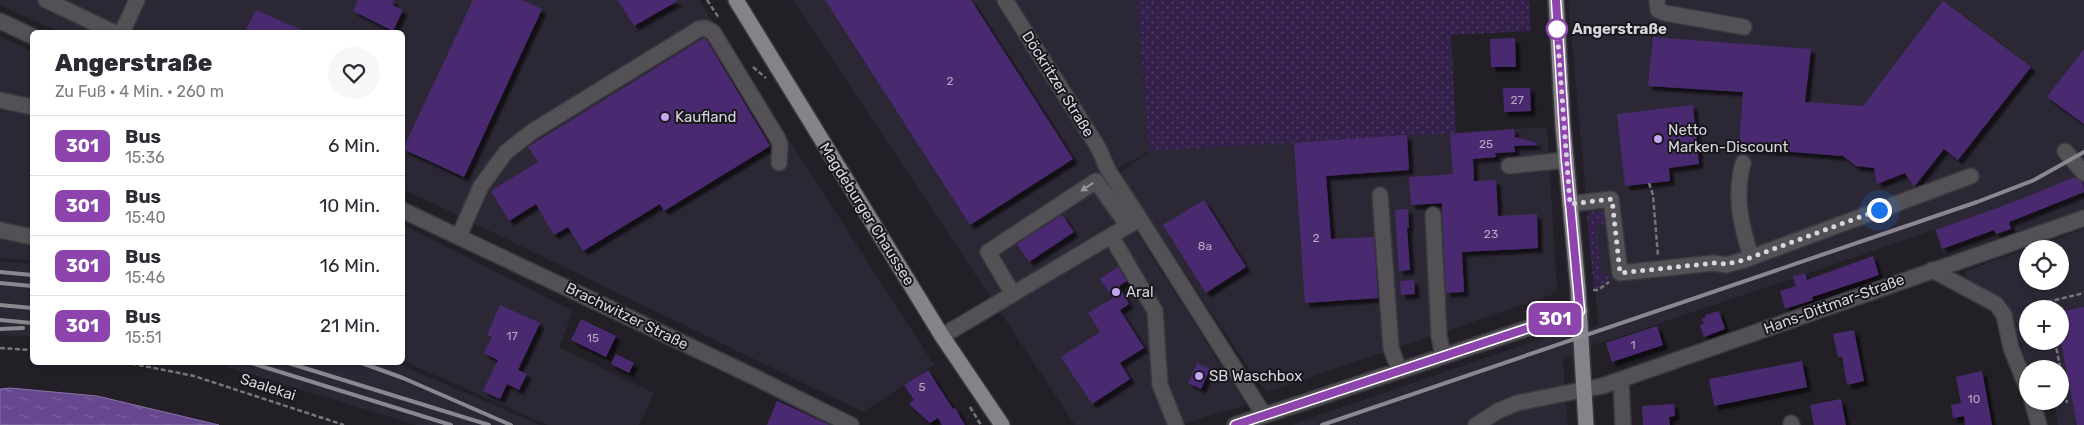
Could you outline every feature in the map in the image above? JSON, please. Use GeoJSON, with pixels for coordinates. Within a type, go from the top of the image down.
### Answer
{"type":"FeatureCollection","features":[{"type":"Feature","properties":{"kind":"main road","name":"Magdeburger Chaussee"},"geometry":{"type":"LineString","coordinates":[[736,0],[942,336],[1002,425]]}},
{"type":"Feature","properties":{"kind":"main road"},"geometry":{"type":"LineString","coordinates":[[1556,0],[1566,160],[1580,311],[1586,425]]}},
{"type":"Feature","properties":{"kind":"street"},"geometry":{"type":"LineString","coordinates":[[46,0],[109,30]]}},
{"type":"Feature","properties":{"kind":"street"},"geometry":{"type":"LineString","coordinates":[[123,30],[137,0]]}},
{"type":"Feature","properties":{"kind":"street","name":"Döckritzer Straße"},"geometry":{"type":"LineString","coordinates":[[1005,0],[1098,147],[1134,222]]}},
{"type":"Feature","properties":{"kind":"street"},"geometry":{"type":"LineString","coordinates":[[1657,0],[1658,10],[1665,13],[1744,27]]}},
{"type":"Feature","properties":{"kind":"street"},"geometry":{"type":"LineString","coordinates":[[0,21],[30,35]]}},
{"type":"Feature","properties":{"kind":"street"},"geometry":{"type":"LineString","coordinates":[[459,236],[481,186],[506,152],[532,132],[699,29],[704,28],[713,32],[758,106],[780,146],[779,163]]}},
{"type":"Feature","properties":{"kind":"street"},"geometry":{"type":"LineString","coordinates":[[0,100],[30,107]]}},
{"type":"Feature","properties":{"kind":"street"},"geometry":{"type":"LineString","coordinates":[[2065,150],[2084,173]]}},
{"type":"Feature","properties":{"kind":"street"},"geometry":{"type":"LineString","coordinates":[[1509,166],[1566,160]]}},
{"type":"Feature","properties":{"kind":"street"},"geometry":{"type":"LineString","coordinates":[[1743,163],[1738,181],[1738,201],[1741,224],[1751,257]]}},
{"type":"Feature","properties":{"kind":"street"},"geometry":{"type":"LineString","coordinates":[[1570,204],[1612,199],[1620,273],[1714,263],[1726,264],[1751,257],[1971,176]]}},
{"type":"Feature","properties":{"kind":"street"},"geometry":{"type":"LineString","coordinates":[[1013,294],[988,252],[1096,181],[1134,222],[1264,415]]}},
{"type":"Feature","properties":{"kind":"street"},"geometry":{"type":"LineString","coordinates":[[1380,196],[1391,348],[1399,370]]}},
{"type":"Feature","properties":{"kind":"street","name":"Brachwitzer Straße"},"geometry":{"type":"LineString","coordinates":[[405,211],[744,372],[851,425]]}},
{"type":"Feature","properties":{"kind":"street"},"geometry":{"type":"LineString","coordinates":[[1433,215],[1439,336],[1443,356]]}},
{"type":"Feature","properties":{"kind":"street","name":"Hans-Dittmar-Straße"},"geometry":{"type":"LineString","coordinates":[[1476,425],[1498,411],[1517,403],[1585,391],[1620,380],[2084,218]]}},
{"type":"Feature","properties":{"kind":"street"},"geometry":{"type":"LineString","coordinates":[[942,336],[1134,222]]}},
{"type":"Feature","properties":{"kind":"street"},"geometry":{"type":"LineString","coordinates":[[0,230],[30,237]]}},
{"type":"Feature","properties":{"kind":"street"},"geometry":{"type":"LineString","coordinates":[[1111,236],[1155,311],[1160,384],[1176,425]]}},
{"type":"Feature","properties":{"kind":"street"},"geometry":{"type":"LineString","coordinates":[[1932,270],[1996,304],[2004,315],[2011,348],[2019,368]]}},
{"type":"Feature","properties":{"kind":"street"},"geometry":{"type":"LineString","coordinates":[[1235,425],[1580,311]]}},
{"type":"Feature","properties":{"kind":"street"},"geometry":{"type":"LineString","coordinates":[[1620,380],[1623,425]]}},
{"type":"Feature","properties":{"kind":"street"},"geometry":{"type":"LineString","coordinates":[[2035,410],[2039,425]]}},
{"type":"Feature","properties":{"kind":"path"},"geometry":{"type":"LineString","coordinates":[[1649,183],[1653,195],[1660,269]]}},
{"type":"Feature","properties":{"kind":"path"},"geometry":{"type":"LineString","coordinates":[[1578,288],[1598,290],[1620,273]]}},
{"type":"Feature","properties":{"kind":"path"},"geometry":{"type":"LineString","coordinates":[[2056,300],[2084,294]]}},
{"type":"Feature","properties":{"kind":"path"},"geometry":{"type":"LineString","coordinates":[[0,348],[30,350]]}},
{"type":"Feature","properties":{"kind":"path","name":"Saalekai"},"geometry":{"type":"LineString","coordinates":[[139,365],[194,376],[344,425]]}},
{"type":"Feature","properties":{"kind":"shaded area"},"geometry":{"type":"Polygon","coordinates":[[[0,0],[699,0],[934,365],[863,412],[405,190],[405,30],[55,30],[0,5],[0,0]]]}},
{"type":"Feature","properties":{"kind":"shaded area"},"geometry":{"type":"Polygon","coordinates":[[[793,0],[1137,0],[1149,151],[1102,178],[1246,405],[1179,425],[1075,425],[793,0]]]}},
{"type":"Feature","properties":{"kind":"shaded area"},"geometry":{"type":"Polygon","coordinates":[[[1137,0],[1529,0],[1531,31],[1451,35],[1456,133],[1149,151],[1137,0]]]}},
{"type":"Feature","properties":{"kind":"shaded area"},"geometry":{"type":"Polygon","coordinates":[[[1568,0],[2084,0],[2084,209],[1944,256],[1935,230],[1599,344],[1599,342],[1563,360],[1568,425],[1291,425],[1566,330],[1567,336],[1598,325],[1568,0]]]}},
{"type":"Feature","properties":{"kind":"shaded area"},"geometry":{"type":"Polygon","coordinates":[[[0,36],[30,51],[30,260],[0,258],[0,36]]]}},
{"type":"Feature","properties":{"kind":"shaded area"},"geometry":{"type":"Polygon","coordinates":[[[1547,127],[1557,290],[1549,296],[1267,392],[1253,375],[1119,173],[1152,150],[1547,127]]]}},
{"type":"Feature","properties":{"kind":"shaded area"},"geometry":{"type":"Polygon","coordinates":[[[1592,212],[1604,212],[1606,224],[1596,226],[1601,274],[1611,274],[1596,289],[1594,288],[1587,216],[1592,212]]]}},
{"type":"Feature","properties":{"kind":"shaded area"},"geometry":{"type":"Polygon","coordinates":[[[405,226],[573,311],[559,347],[654,393],[639,425],[548,425],[405,362],[405,226]]]}},
{"type":"Feature","properties":{"kind":"shaded area"},"geometry":{"type":"Polygon","coordinates":[[[2084,229],[2084,425],[2058,425],[2056,410],[2069,410],[2069,360],[2026,360],[2023,350],[2069,350],[2069,300],[2019,300],[2019,339],[2006,300],[1965,279],[1965,271],[2019,252],[2019,290],[2069,290],[2069,240],[2053,240],[2084,229]]]}},
{"type":"Feature","properties":{"kind":"shaded area"},"geometry":{"type":"Polygon","coordinates":[[[0,261],[30,264],[30,337],[0,335],[0,261]]]}},
{"type":"Feature","properties":{"kind":"shaded area"},"geometry":{"type":"Polygon","coordinates":[[[221,365],[401,365],[540,425],[416,425],[221,365]]]}},
{"type":"Feature","properties":{"kind":"water"},"geometry":{"type":"Polygon","coordinates":[[[10,388],[97,396],[219,425],[0,425],[0,389],[10,388]]]}},
{"type":"Feature","properties":{"kind":"building"},"geometry":{"type":"Polygon","coordinates":[[[358,0],[394,0],[392,5],[403,10],[393,30],[353,11],[358,0]]]}},
{"type":"Feature","properties":{"kind":"building"},"geometry":{"type":"Polygon","coordinates":[[[473,0],[522,0],[542,9],[464,177],[405,150],[405,145],[473,0]]]}},
{"type":"Feature","properties":{"kind":"building"},"geometry":{"type":"Polygon","coordinates":[[[618,0],[679,0],[634,26],[618,0]]]}},
{"type":"Feature","properties":{"kind":"building"},"geometry":{"type":"Polygon","coordinates":[[[825,0],[971,0],[1073,159],[970,225],[825,0]]]}},
{"type":"Feature","properties":{"kind":"building"},"geometry":{"type":"Polygon","coordinates":[[[1943,1],[2031,67],[1958,160],[1944,149],[1914,187],[1905,173],[1877,184],[1874,168],[1856,166],[1843,156],[1739,148],[1743,92],[1648,86],[1653,37],[1811,49],[1805,102],[1863,106],[1943,1]]]}},
{"type":"Feature","properties":{"kind":"building"},"geometry":{"type":"Polygon","coordinates":[[[256,10],[301,30],[246,30],[256,10]]]}},
{"type":"Feature","properties":{"kind":"building","name":"Kaufland"},"geometry":{"type":"Polygon","coordinates":[[[704,38],[770,146],[664,211],[660,204],[583,251],[568,227],[554,235],[536,204],[509,221],[491,191],[538,162],[528,147],[704,38]]]}},
{"type":"Feature","properties":{"kind":"building"},"geometry":{"type":"Polygon","coordinates":[[[1515,38],[1516,67],[1491,67],[1490,39],[1515,38]]]}},
{"type":"Feature","properties":{"kind":"building"},"geometry":{"type":"Polygon","coordinates":[[[2084,49],[2084,124],[2047,97],[2084,49]]]}},
{"type":"Feature","properties":{"kind":"building"},"geometry":{"type":"Polygon","coordinates":[[[1503,88],[1530,88],[1531,111],[1504,112],[1503,88]]]}},
{"type":"Feature","properties":{"kind":"building","name":"Netto Marken-Discount"},"geometry":{"type":"Polygon","coordinates":[[[1693,105],[1699,164],[1669,168],[1670,181],[1625,186],[1617,114],[1693,105]]]}},
{"type":"Feature","properties":{"kind":"building"},"geometry":{"type":"Polygon","coordinates":[[[1514,129],[1515,137],[1537,143],[1537,145],[1514,146],[1515,152],[1495,153],[1496,157],[1473,159],[1474,181],[1496,180],[1498,216],[1537,214],[1538,248],[1462,252],[1464,292],[1446,293],[1442,203],[1411,205],[1409,177],[1453,174],[1450,134],[1514,129]]]}},
{"type":"Feature","properties":{"kind":"building"},"geometry":{"type":"Polygon","coordinates":[[[1407,135],[1409,170],[1326,176],[1331,239],[1374,237],[1378,298],[1305,303],[1294,143],[1407,135]]]}},
{"type":"Feature","properties":{"kind":"building"},"geometry":{"type":"Polygon","coordinates":[[[2075,177],[2083,182],[2084,192],[2009,222],[2011,229],[1996,234],[1994,230],[1942,249],[1936,230],[2019,200],[2075,177]]]}},
{"type":"Feature","properties":{"kind":"building"},"geometry":{"type":"Polygon","coordinates":[[[1204,200],[1246,267],[1206,293],[1163,225],[1204,200]]]}},
{"type":"Feature","properties":{"kind":"building"},"geometry":{"type":"Polygon","coordinates":[[[1408,209],[1409,228],[1407,228],[1410,270],[1399,271],[1395,210],[1408,209]]]}},
{"type":"Feature","properties":{"kind":"building"},"geometry":{"type":"Polygon","coordinates":[[[1062,215],[1074,232],[1029,262],[1017,244],[1062,215]]]}},
{"type":"Feature","properties":{"kind":"building"},"geometry":{"type":"Polygon","coordinates":[[[1873,256],[1879,275],[1812,297],[1813,300],[1785,309],[1780,291],[1796,286],[1793,277],[1805,273],[1807,280],[1873,256]]]}},
{"type":"Feature","properties":{"kind":"building"},"geometry":{"type":"Polygon","coordinates":[[[1118,267],[1127,281],[1119,286],[1129,304],[1120,310],[1144,348],[1120,363],[1130,379],[1092,404],[1061,357],[1100,332],[1088,313],[1113,298],[1100,279],[1118,267]]]}},
{"type":"Feature","properties":{"kind":"building"},"geometry":{"type":"Polygon","coordinates":[[[1414,280],[1415,294],[1401,295],[1400,281],[1414,280]]]}},
{"type":"Feature","properties":{"kind":"building"},"geometry":{"type":"Polygon","coordinates":[[[500,305],[540,323],[518,370],[527,374],[519,390],[507,384],[500,399],[483,391],[498,360],[484,353],[492,337],[487,335],[500,305]]]}},
{"type":"Feature","properties":{"kind":"building"},"geometry":{"type":"Polygon","coordinates":[[[2084,307],[2084,425],[2077,425],[2069,384],[2069,360],[2064,360],[2063,350],[2069,350],[2069,310],[2084,307]]]}},
{"type":"Feature","properties":{"kind":"building"},"geometry":{"type":"Polygon","coordinates":[[[1719,311],[1725,329],[1704,337],[1700,325],[1704,324],[1702,319],[1706,317],[1705,315],[1719,311]]]}},
{"type":"Feature","properties":{"kind":"building"},"geometry":{"type":"Polygon","coordinates":[[[581,319],[616,336],[606,357],[571,340],[581,319]]]}},
{"type":"Feature","properties":{"kind":"building"},"geometry":{"type":"Polygon","coordinates":[[[1657,326],[1663,345],[1612,362],[1606,343],[1657,326]]]}},
{"type":"Feature","properties":{"kind":"building"},"geometry":{"type":"Polygon","coordinates":[[[1854,330],[1864,381],[1847,385],[1842,357],[1838,357],[1833,334],[1854,330]]]}},
{"type":"Feature","properties":{"kind":"building"},"geometry":{"type":"Polygon","coordinates":[[[616,354],[634,363],[629,373],[611,364],[616,354]]]}},
{"type":"Feature","properties":{"kind":"building"},"geometry":{"type":"Polygon","coordinates":[[[1802,361],[1807,387],[1714,406],[1709,379],[1802,361]]]}},
{"type":"Feature","properties":{"kind":"building","name":"SB Waschbox"},"geometry":{"type":"Polygon","coordinates":[[[1197,363],[1210,369],[1201,389],[1188,383],[1197,363]]]}},
{"type":"Feature","properties":{"kind":"building"},"geometry":{"type":"Polygon","coordinates":[[[928,370],[965,425],[942,425],[938,418],[930,423],[909,404],[914,400],[904,385],[928,370]]]}},
{"type":"Feature","properties":{"kind":"building"},"geometry":{"type":"Polygon","coordinates":[[[1982,371],[1992,425],[1965,425],[1964,416],[1953,418],[1951,405],[1961,403],[1956,377],[1982,371]]]}},
{"type":"Feature","properties":{"kind":"building"},"geometry":{"type":"Polygon","coordinates":[[[1841,399],[1846,425],[1814,425],[1810,405],[1841,399]]]}},
{"type":"Feature","properties":{"kind":"building"},"geometry":{"type":"Polygon","coordinates":[[[777,401],[830,425],[767,425],[777,401]]]}},
{"type":"Feature","properties":{"kind":"building"},"geometry":{"type":"Polygon","coordinates":[[[1674,404],[1675,416],[1669,417],[1670,425],[1643,425],[1642,406],[1674,404]]]}},
{"type":"Feature","properties":{"kind":"railway"},"geometry":{"type":"LineString","coordinates":[[1322,425],[1977,202],[2034,180],[2084,152]]}},
{"type":"Feature","properties":{"kind":"railway"},"geometry":{"type":"LineString","coordinates":[[0,272],[30,275]]}},
{"type":"Feature","properties":{"kind":"railway"},"geometry":{"type":"LineString","coordinates":[[0,283],[30,286]]}},
{"type":"Feature","properties":{"kind":"railway"},"geometry":{"type":"LineString","coordinates":[[0,305],[30,308]]}},
{"type":"Feature","properties":{"kind":"railway"},"geometry":{"type":"LineString","coordinates":[[0,320],[30,323]]}},
{"type":"Feature","properties":{"kind":"railway"},"geometry":{"type":"LineString","coordinates":[[0,329],[23,328]]}},
{"type":"Feature","properties":{"kind":"railway"},"geometry":{"type":"LineString","coordinates":[[258,365],[451,425]]}},
{"type":"Feature","properties":{"kind":"railway"},"geometry":{"type":"LineString","coordinates":[[295,365],[489,425]]}},
{"type":"Feature","properties":{"kind":"railway"},"geometry":{"type":"LineString","coordinates":[[367,365],[403,378],[511,425]]}},
{"type":"Feature","properties":{"kind":"bus line","name":"301"},"geometry":{"type":"LineString","coordinates":[[1235,425],[1580,311],[1563,127],[1556,0]]}},
{"type":"Feature","properties":{"kind":"place","name":"Angerstraße"},"geometry":{"type":"Point","coordinates":[1557,29]}},
{"type":"Feature","properties":{"kind":"place","name":"Kaufland"},"geometry":{"type":"Point","coordinates":[665,117]}},
{"type":"Feature","properties":{"kind":"place","name":"Netto Marken-Discount"},"geometry":{"type":"Point","coordinates":[1658,139]}},
{"type":"Feature","properties":{"kind":"place","name":"Aral"},"geometry":{"type":"Point","coordinates":[1116,292]}},
{"type":"Feature","properties":{"kind":"place","name":"SB Waschbox"},"geometry":{"type":"Point","coordinates":[1199,376]}},
{"type":"Feature","properties":{"kind":"route"},"geometry":{"type":"LineString","coordinates":[[1557,29],[1570,204],[1612,199],[1620,273],[1714,263],[1726,264],[1744,260],[1879,210]]}}]}
